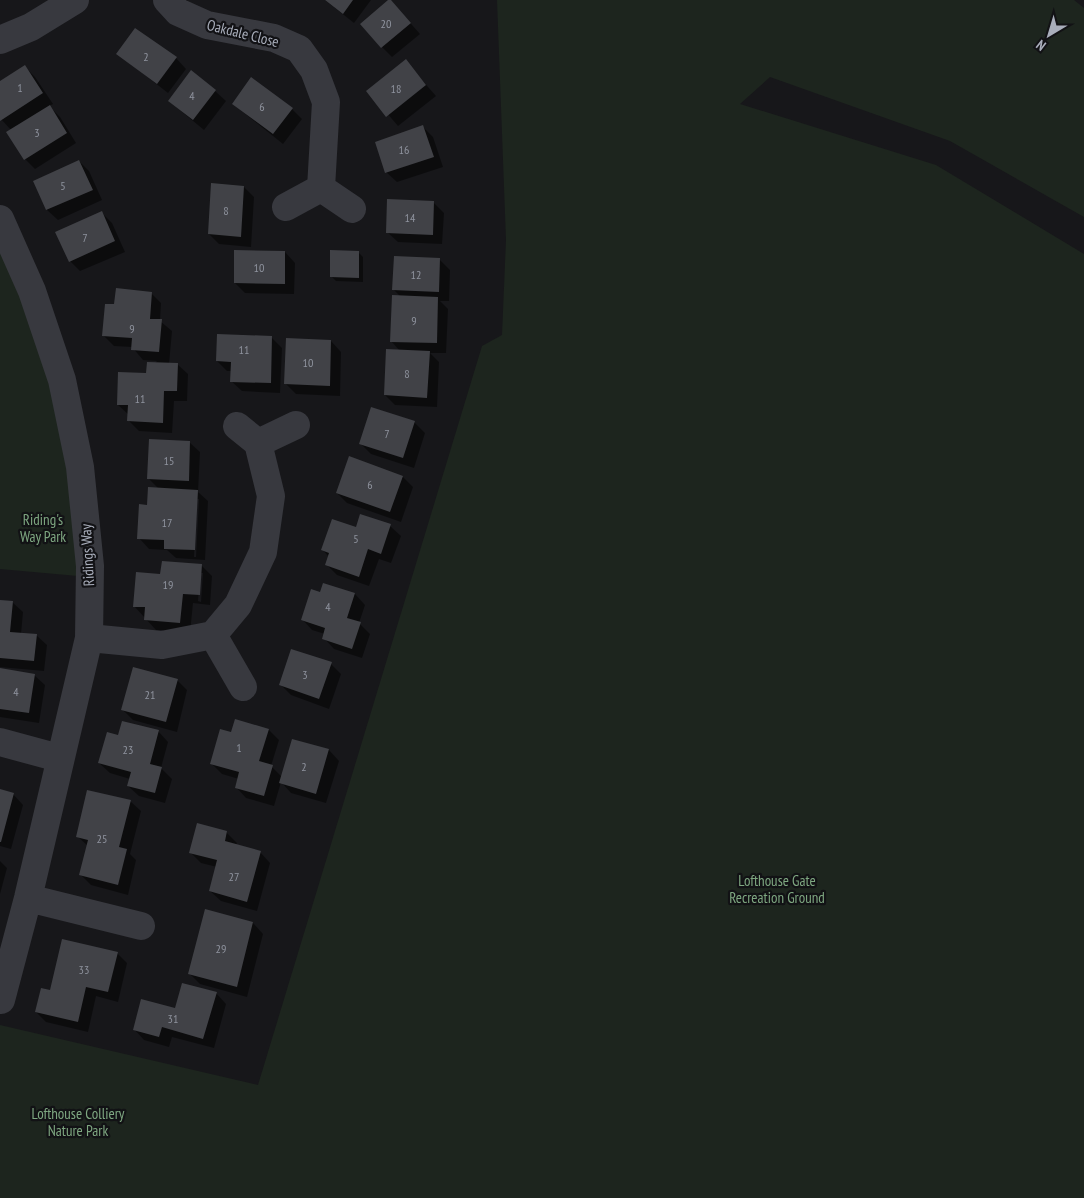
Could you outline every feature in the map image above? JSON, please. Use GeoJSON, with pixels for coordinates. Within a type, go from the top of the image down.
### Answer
{"type":"FeatureCollection","features":[{"type":"Feature","properties":{"kind":"street"},"geometry":{"type":"LineString","coordinates":[[0,40],[31,27],[75,0]]}},
{"type":"Feature","properties":{"kind":"street","name":"Oakdale Close"},"geometry":{"type":"LineString","coordinates":[[167,0],[178,12],[207,25],[274,38],[299,49],[314,70],[326,102],[321,188]]}},
{"type":"Feature","properties":{"kind":"street"},"geometry":{"type":"LineString","coordinates":[[286,207],[321,188],[352,209]]}},
{"type":"Feature","properties":{"kind":"street","name":"Ridings Way"},"geometry":{"type":"LineString","coordinates":[[0,218],[32,291],[62,380],[80,467],[90,566],[89,638],[2,1000]]}},
{"type":"Feature","properties":{"kind":"street"},"geometry":{"type":"LineString","coordinates":[[258,443],[296,425]]}},
{"type":"Feature","properties":{"kind":"street"},"geometry":{"type":"LineString","coordinates":[[89,638],[162,645],[213,635],[238,605],[262,552],[271,496],[258,443],[237,426]]}},
{"type":"Feature","properties":{"kind":"street"},"geometry":{"type":"LineString","coordinates":[[213,635],[243,687]]}},
{"type":"Feature","properties":{"kind":"street"},"geometry":{"type":"LineString","coordinates":[[0,742],[59,758]]}},
{"type":"Feature","properties":{"kind":"street"},"geometry":{"type":"LineString","coordinates":[[28,898],[141,926]]}},
{"type":"Feature","properties":{"kind":"green space","name":"Lofthouse Gate Recreation Ground"},"geometry":{"type":"Polygon","coordinates":[[[497,0],[1074,0],[1084,8],[1084,217],[950,141],[770,77],[740,104],[936,165],[1084,254],[1084,1198],[0,1198],[0,1025],[258,1085],[482,346],[502,335],[506,240],[497,0]]]}},
{"type":"Feature","properties":{"kind":"green space","name":"Riding's Way Park"},"geometry":{"type":"Polygon","coordinates":[[[0,219],[32,291],[89,577],[0,569],[0,219]]]}},
{"type":"Feature","properties":{"kind":"building"},"geometry":{"type":"Polygon","coordinates":[[[325,0],[353,0],[343,14],[325,0]]]}},
{"type":"Feature","properties":{"kind":"building"},"geometry":{"type":"Polygon","coordinates":[[[388,0],[391,0],[411,23],[381,48],[360,24],[388,0]]]}},
{"type":"Feature","properties":{"kind":"building"},"geometry":{"type":"Polygon","coordinates":[[[135,28],[177,57],[157,84],[116,54],[135,28]]]}},
{"type":"Feature","properties":{"kind":"building"},"geometry":{"type":"Polygon","coordinates":[[[406,59],[426,85],[386,117],[366,91],[406,59]]]}},
{"type":"Feature","properties":{"kind":"building"},"geometry":{"type":"Polygon","coordinates":[[[25,65],[43,93],[0,121],[0,81],[25,65]]]}},
{"type":"Feature","properties":{"kind":"building"},"geometry":{"type":"Polygon","coordinates":[[[191,70],[216,90],[193,120],[168,101],[191,70]]]}},
{"type":"Feature","properties":{"kind":"building"},"geometry":{"type":"Polygon","coordinates":[[[251,77],[293,108],[273,134],[232,104],[251,77]]]}},
{"type":"Feature","properties":{"kind":"building"},"geometry":{"type":"Polygon","coordinates":[[[50,105],[67,133],[24,160],[6,132],[50,105]]]}},
{"type":"Feature","properties":{"kind":"building"},"geometry":{"type":"Polygon","coordinates":[[[423,125],[434,157],[385,173],[375,142],[423,125]]]}},
{"type":"Feature","properties":{"kind":"building"},"geometry":{"type":"Polygon","coordinates":[[[79,160],[93,190],[46,210],[33,181],[79,160]]]}},
{"type":"Feature","properties":{"kind":"building"},"geometry":{"type":"Polygon","coordinates":[[[211,183],[244,186],[241,237],[208,234],[211,183]]]}},
{"type":"Feature","properties":{"kind":"building"},"geometry":{"type":"Polygon","coordinates":[[[387,199],[434,201],[433,235],[386,233],[387,199]]]}},
{"type":"Feature","properties":{"kind":"building"},"geometry":{"type":"Polygon","coordinates":[[[102,211],[115,241],[69,262],[55,232],[102,211]]]}},
{"type":"Feature","properties":{"kind":"building"},"geometry":{"type":"Polygon","coordinates":[[[234,250],[285,251],[285,284],[234,283],[234,250]]]}},
{"type":"Feature","properties":{"kind":"building"},"geometry":{"type":"Polygon","coordinates":[[[330,250],[359,251],[359,278],[330,277],[330,250]]]}},
{"type":"Feature","properties":{"kind":"building"},"geometry":{"type":"Polygon","coordinates":[[[394,256],[440,258],[439,292],[392,290],[394,256]]]}},
{"type":"Feature","properties":{"kind":"building"},"geometry":{"type":"Polygon","coordinates":[[[116,288],[152,292],[150,319],[162,319],[159,352],[131,350],[132,338],[102,336],[105,304],[114,304],[116,288]]]}},
{"type":"Feature","properties":{"kind":"building"},"geometry":{"type":"Polygon","coordinates":[[[392,295],[438,297],[437,343],[390,342],[392,295]]]}},
{"type":"Feature","properties":{"kind":"building"},"geometry":{"type":"Polygon","coordinates":[[[217,334],[272,336],[271,383],[230,382],[231,362],[216,361],[217,334]]]}},
{"type":"Feature","properties":{"kind":"building"},"geometry":{"type":"Polygon","coordinates":[[[286,338],[331,340],[330,386],[284,384],[286,338]]]}},
{"type":"Feature","properties":{"kind":"building"},"geometry":{"type":"Polygon","coordinates":[[[386,349],[430,351],[427,398],[384,395],[386,349]]]}},
{"type":"Feature","properties":{"kind":"building"},"geometry":{"type":"Polygon","coordinates":[[[147,362],[178,363],[177,391],[164,391],[163,423],[127,421],[128,405],[117,405],[118,372],[146,373],[147,362]]]}},
{"type":"Feature","properties":{"kind":"building"},"geometry":{"type":"Polygon","coordinates":[[[371,407],[415,421],[403,458],[359,444],[371,407]]]}},
{"type":"Feature","properties":{"kind":"building"},"geometry":{"type":"Polygon","coordinates":[[[149,439],[190,441],[189,481],[147,479],[149,439]]]}},
{"type":"Feature","properties":{"kind":"building"},"geometry":{"type":"Polygon","coordinates":[[[349,456],[403,476],[390,512],[336,493],[349,456]]]}},
{"type":"Feature","properties":{"kind":"building"},"geometry":{"type":"Polygon","coordinates":[[[148,487],[198,490],[195,550],[164,549],[164,540],[137,539],[139,504],[147,505],[148,487]]]}},
{"type":"Feature","properties":{"kind":"building"},"geometry":{"type":"Polygon","coordinates":[[[360,514],[391,524],[381,554],[368,549],[359,577],[325,565],[329,553],[321,550],[332,519],[356,527],[360,514]]]}},
{"type":"Feature","properties":{"kind":"building"},"geometry":{"type":"Polygon","coordinates":[[[162,561],[202,564],[200,595],[183,594],[180,623],[144,620],[145,607],[133,607],[136,572],[160,574],[162,561]]]}},
{"type":"Feature","properties":{"kind":"building"},"geometry":{"type":"Polygon","coordinates":[[[323,583],[355,593],[347,618],[361,622],[352,649],[322,639],[325,628],[301,620],[311,589],[320,592],[323,583]]]}},
{"type":"Feature","properties":{"kind":"building"},"geometry":{"type":"Polygon","coordinates":[[[0,600],[13,601],[10,632],[37,634],[34,661],[0,658],[0,600]]]}},
{"type":"Feature","properties":{"kind":"building"},"geometry":{"type":"Polygon","coordinates":[[[291,649],[332,662],[319,699],[279,685],[291,649]]]}},
{"type":"Feature","properties":{"kind":"building"},"geometry":{"type":"Polygon","coordinates":[[[133,667],[178,679],[166,722],[121,710],[133,667]]]}},
{"type":"Feature","properties":{"kind":"building"},"geometry":{"type":"Polygon","coordinates":[[[0,668],[35,674],[29,713],[0,709],[0,668]]]}},
{"type":"Feature","properties":{"kind":"building"},"geometry":{"type":"Polygon","coordinates":[[[235,719],[269,729],[259,761],[273,765],[264,796],[235,788],[239,772],[210,764],[220,729],[231,732],[235,719]]]}},
{"type":"Feature","properties":{"kind":"building"},"geometry":{"type":"Polygon","coordinates":[[[122,721],[159,730],[150,764],[162,767],[155,793],[127,786],[131,772],[98,763],[107,732],[118,735],[122,721]]]}},
{"type":"Feature","properties":{"kind":"building"},"geometry":{"type":"Polygon","coordinates":[[[292,739],[329,749],[316,794],[279,783],[292,739]]]}},
{"type":"Feature","properties":{"kind":"building"},"geometry":{"type":"Polygon","coordinates":[[[0,789],[14,793],[1,842],[0,842],[0,789]]]}},
{"type":"Feature","properties":{"kind":"building"},"geometry":{"type":"Polygon","coordinates":[[[87,790],[131,800],[119,847],[127,849],[118,885],[79,875],[88,840],[76,837],[87,790]]]}},
{"type":"Feature","properties":{"kind":"building"},"geometry":{"type":"Polygon","coordinates":[[[197,823],[227,831],[225,841],[261,851],[247,902],[209,891],[217,860],[189,853],[197,823]]]}},
{"type":"Feature","properties":{"kind":"building"},"geometry":{"type":"Polygon","coordinates":[[[205,909],[253,922],[237,987],[188,974],[205,909]]]}},
{"type":"Feature","properties":{"kind":"building"},"geometry":{"type":"Polygon","coordinates":[[[62,939],[118,952],[108,992],[86,987],[78,1022],[35,1012],[41,988],[50,990],[62,939]]]}},
{"type":"Feature","properties":{"kind":"building"},"geometry":{"type":"Polygon","coordinates":[[[182,983],[217,992],[203,1039],[162,1027],[159,1037],[133,1030],[141,999],[175,1008],[182,983]]]}},
{"type":"Feature","properties":{"kind":"park label","name":"Lofthouse Colliery Nature Park"},"geometry":{"type":"Point","coordinates":[78,1122]}}]}
